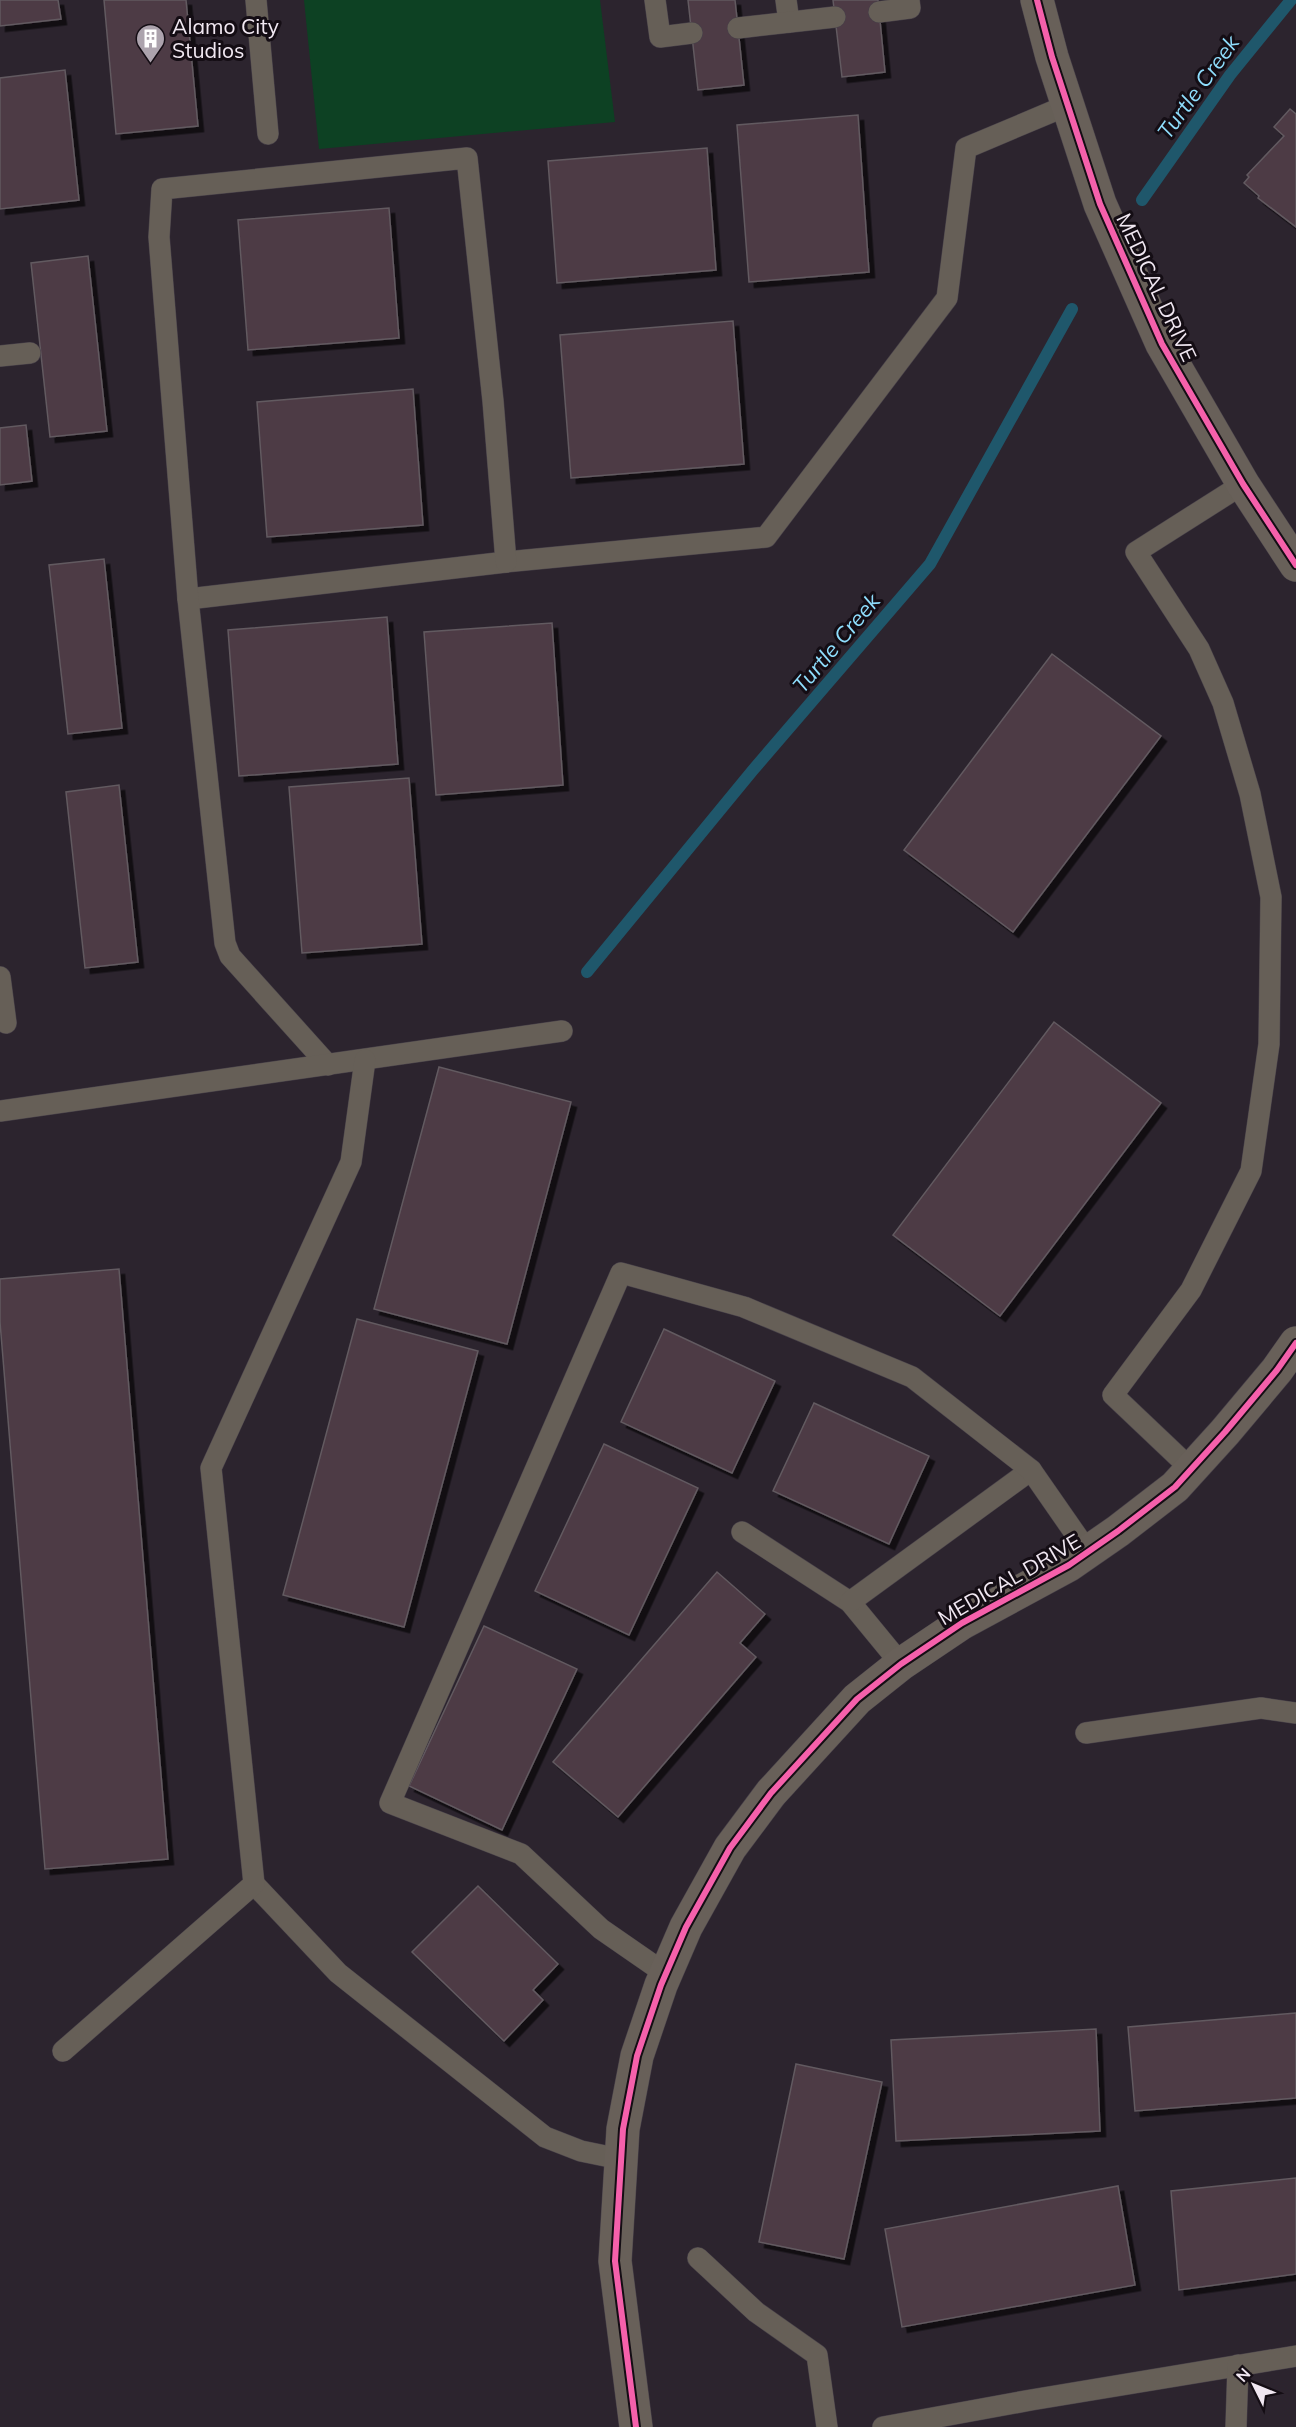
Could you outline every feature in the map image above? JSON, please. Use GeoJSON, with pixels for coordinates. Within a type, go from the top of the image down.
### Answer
{"type":"FeatureCollection","features":[{"type":"Feature","properties":{"kind":"street","name":"MEDICAL DRIVE"},"geometry":{"type":"LineString","coordinates":[[1037,0],[1100,204],[1162,344],[1243,484],[1296,565]]}},
{"type":"Feature","properties":{"kind":"street","name":"MEDICAL DRIVE"},"geometry":{"type":"LineString","coordinates":[[636,2427],[615,2261],[623,2129],[638,2056],[666,1974],[686,1927],[730,1848],[771,1793],[857,1699],[901,1664],[962,1623],[1069,1565],[1118,1532],[1175,1487],[1226,1432],[1296,1343]]}},
{"type":"Feature","properties":{"kind":"lane"},"geometry":{"type":"LineString","coordinates":[[256,0],[268,134]]}},
{"type":"Feature","properties":{"kind":"lane"},"geometry":{"type":"LineString","coordinates":[[656,0],[660,37],[692,33]]}},
{"type":"Feature","properties":{"kind":"lane"},"geometry":{"type":"LineString","coordinates":[[786,0],[789,22]]}},
{"type":"Feature","properties":{"kind":"lane"},"geometry":{"type":"LineString","coordinates":[[879,12],[910,8],[909,0]]}},
{"type":"Feature","properties":{"kind":"lane"},"geometry":{"type":"LineString","coordinates":[[738,28],[835,17]]}},
{"type":"Feature","properties":{"kind":"lane"},"geometry":{"type":"LineString","coordinates":[[188,598],[506,562],[766,537],[947,298],[966,148],[1068,105]]}},
{"type":"Feature","properties":{"kind":"lane"},"geometry":{"type":"LineString","coordinates":[[328,1065],[230,956],[225,943],[188,598],[159,237],[162,189],[467,158],[493,401],[506,562]]}},
{"type":"Feature","properties":{"kind":"lane"},"geometry":{"type":"LineString","coordinates":[[0,356],[30,353]]}},
{"type":"Feature","properties":{"kind":"lane"},"geometry":{"type":"LineString","coordinates":[[1191,1469],[1113,1395],[1191,1290],[1251,1171],[1269,1044],[1271,897],[1250,794],[1223,703],[1199,649],[1136,552],[1243,484]]}},
{"type":"Feature","properties":{"kind":"lane"},"geometry":{"type":"LineString","coordinates":[[0,977],[6,1023]]}},
{"type":"Feature","properties":{"kind":"lane"},"geometry":{"type":"LineString","coordinates":[[0,1111],[562,1031]]}},
{"type":"Feature","properties":{"kind":"lane"},"geometry":{"type":"LineString","coordinates":[[365,1060],[351,1162],[211,1468],[254,1884],[338,1972],[545,2137],[581,2151],[620,2159]]}},
{"type":"Feature","properties":{"kind":"lane"},"geometry":{"type":"LineString","coordinates":[[666,1974],[601,1929],[521,1854],[390,1803],[621,1273],[744,1307],[912,1377],[1031,1470],[1088,1552]]}},
{"type":"Feature","properties":{"kind":"lane"},"geometry":{"type":"LineString","coordinates":[[850,1602],[1031,1470]]}},
{"type":"Feature","properties":{"kind":"lane"},"geometry":{"type":"LineString","coordinates":[[742,1532],[850,1602],[901,1664]]}},
{"type":"Feature","properties":{"kind":"lane"},"geometry":{"type":"LineString","coordinates":[[1086,1733],[1261,1708],[1296,1713]]}},
{"type":"Feature","properties":{"kind":"lane"},"geometry":{"type":"LineString","coordinates":[[63,2051],[254,1884]]}},
{"type":"Feature","properties":{"kind":"lane"},"geometry":{"type":"LineString","coordinates":[[698,2258],[756,2312],[817,2355],[827,2427]]}},
{"type":"Feature","properties":{"kind":"lane"},"geometry":{"type":"LineString","coordinates":[[883,2427],[1296,2356]]}},
{"type":"Feature","properties":{"kind":"lane"},"geometry":{"type":"LineString","coordinates":[[1236,2427],[1238,2365]]}},
{"type":"Feature","properties":{"kind":"green space"},"geometry":{"type":"Polygon","coordinates":[[[304,0],[600,0],[615,122],[319,149],[304,0]]]}},
{"type":"Feature","properties":{"kind":"building"},"geometry":{"type":"Polygon","coordinates":[[[0,0],[58,0],[61,19],[0,26],[0,0]]]}},
{"type":"Feature","properties":{"kind":"building","name":"Alamo City Studios"},"geometry":{"type":"Polygon","coordinates":[[[104,0],[186,0],[198,126],[116,134],[104,0]]]}},
{"type":"Feature","properties":{"kind":"building"},"geometry":{"type":"Polygon","coordinates":[[[688,0],[735,0],[744,85],[698,90],[688,0]]]}},
{"type":"Feature","properties":{"kind":"building"},"geometry":{"type":"Polygon","coordinates":[[[833,0],[878,0],[885,72],[842,77],[833,0]]]}},
{"type":"Feature","properties":{"kind":"building"},"geometry":{"type":"Polygon","coordinates":[[[65,70],[79,200],[0,209],[0,78],[65,70]]]}},
{"type":"Feature","properties":{"kind":"building"},"geometry":{"type":"Polygon","coordinates":[[[1290,109],[1296,114],[1296,227],[1258,198],[1259,196],[1244,183],[1249,177],[1247,175],[1284,136],[1274,127],[1290,109]]]}},
{"type":"Feature","properties":{"kind":"building"},"geometry":{"type":"Polygon","coordinates":[[[858,115],[869,272],[749,282],[737,125],[858,115]]]}},
{"type":"Feature","properties":{"kind":"building"},"geometry":{"type":"Polygon","coordinates":[[[707,148],[716,270],[557,283],[548,161],[707,148]]]}},
{"type":"Feature","properties":{"kind":"building"},"geometry":{"type":"Polygon","coordinates":[[[389,208],[399,338],[248,350],[238,220],[389,208]]]}},
{"type":"Feature","properties":{"kind":"building"},"geometry":{"type":"Polygon","coordinates":[[[88,256],[107,431],[50,437],[31,263],[88,256]]]}},
{"type":"Feature","properties":{"kind":"building"},"geometry":{"type":"Polygon","coordinates":[[[733,321],[744,464],[571,478],[560,335],[733,321]]]}},
{"type":"Feature","properties":{"kind":"building"},"geometry":{"type":"Polygon","coordinates":[[[413,389],[423,525],[267,537],[257,402],[413,389]]]}},
{"type":"Feature","properties":{"kind":"building"},"geometry":{"type":"Polygon","coordinates":[[[26,425],[32,481],[0,485],[0,428],[26,425]]]}},
{"type":"Feature","properties":{"kind":"building"},"geometry":{"type":"Polygon","coordinates":[[[104,559],[122,728],[68,734],[49,565],[104,559]]]}},
{"type":"Feature","properties":{"kind":"building"},"geometry":{"type":"Polygon","coordinates":[[[387,617],[398,764],[239,776],[228,630],[387,617]]]}},
{"type":"Feature","properties":{"kind":"building"},"geometry":{"type":"Polygon","coordinates":[[[552,623],[563,785],[436,795],[424,632],[552,623]]]}},
{"type":"Feature","properties":{"kind":"building"},"geometry":{"type":"Polygon","coordinates":[[[1052,654],[1161,736],[1013,932],[904,850],[1052,654]]]}},
{"type":"Feature","properties":{"kind":"building"},"geometry":{"type":"Polygon","coordinates":[[[409,778],[422,944],[302,953],[289,787],[409,778]]]}},
{"type":"Feature","properties":{"kind":"building"},"geometry":{"type":"Polygon","coordinates":[[[119,785],[138,962],[85,968],[66,792],[119,785]]]}},
{"type":"Feature","properties":{"kind":"building"},"geometry":{"type":"Polygon","coordinates":[[[1054,1022],[1161,1103],[1000,1316],[893,1235],[1054,1022]]]}},
{"type":"Feature","properties":{"kind":"building"},"geometry":{"type":"Polygon","coordinates":[[[439,1067],[571,1102],[507,1344],[374,1309],[439,1067]]]}},
{"type":"Feature","properties":{"kind":"building"},"geometry":{"type":"Polygon","coordinates":[[[119,1269],[168,1859],[45,1869],[0,1322],[0,1279],[119,1269]]]}},
{"type":"Feature","properties":{"kind":"building"},"geometry":{"type":"Polygon","coordinates":[[[357,1319],[478,1351],[404,1627],[283,1595],[357,1319]]]}},
{"type":"Feature","properties":{"kind":"building"},"geometry":{"type":"Polygon","coordinates":[[[664,1329],[775,1381],[732,1473],[621,1422],[664,1329]]]}},
{"type":"Feature","properties":{"kind":"building"},"geometry":{"type":"Polygon","coordinates":[[[814,1403],[929,1456],[889,1544],[773,1491],[814,1403]]]}},
{"type":"Feature","properties":{"kind":"building"},"geometry":{"type":"Polygon","coordinates":[[[604,1444],[698,1488],[629,1635],[535,1591],[604,1444]]]}},
{"type":"Feature","properties":{"kind":"building"},"geometry":{"type":"Polygon","coordinates":[[[717,1572],[765,1614],[740,1643],[756,1657],[618,1817],[553,1762],[717,1572]]]}},
{"type":"Feature","properties":{"kind":"building"},"geometry":{"type":"Polygon","coordinates":[[[484,1626],[577,1669],[502,1830],[409,1786],[484,1626]]]}},
{"type":"Feature","properties":{"kind":"building"},"geometry":{"type":"Polygon","coordinates":[[[478,1886],[558,1964],[533,1990],[543,2000],[504,2041],[412,1952],[478,1886]]]}},
{"type":"Feature","properties":{"kind":"building"},"geometry":{"type":"Polygon","coordinates":[[[1296,2013],[1296,2098],[1135,2111],[1128,2027],[1296,2013]]]}},
{"type":"Feature","properties":{"kind":"building"},"geometry":{"type":"Polygon","coordinates":[[[1096,2029],[1100,2131],[896,2141],[891,2040],[1096,2029]]]}},
{"type":"Feature","properties":{"kind":"building"},"geometry":{"type":"Polygon","coordinates":[[[796,2064],[882,2082],[844,2259],[759,2242],[796,2064]]]}},
{"type":"Feature","properties":{"kind":"building"},"geometry":{"type":"Polygon","coordinates":[[[1296,2178],[1296,2274],[1179,2290],[1171,2191],[1296,2178]]]}},
{"type":"Feature","properties":{"kind":"building"},"geometry":{"type":"Polygon","coordinates":[[[1118,2186],[1135,2285],[902,2327],[885,2229],[1118,2186]]]}},
{"type":"Feature","properties":{"kind":"waterway","name":"Turtle Creek"},"geometry":{"type":"LineString","coordinates":[[1142,200],[1230,75],[1291,0]]}},
{"type":"Feature","properties":{"kind":"waterway","name":"Turtle Creek"},"geometry":{"type":"LineString","coordinates":[[587,972],[753,770],[930,564],[1072,309]]}},
{"type":"Feature","properties":{"kind":"cycle path"},"geometry":{"type":"LineString","coordinates":[[1037,0],[1052,57],[1100,204],[1162,344],[1243,484],[1296,565]]}},
{"type":"Feature","properties":{"kind":"cycle path"},"geometry":{"type":"LineString","coordinates":[[636,2427],[615,2261],[623,2129],[637,2056],[661,1985],[686,1927],[730,1848],[771,1793],[857,1699],[901,1664],[962,1623],[1069,1565],[1175,1487],[1225,1432],[1277,1370],[1296,1343]]}},
{"type":"Feature","properties":{"kind":"place","name":"Alamo City Studios"},"geometry":{"type":"Point","coordinates":[151,64]}}]}
